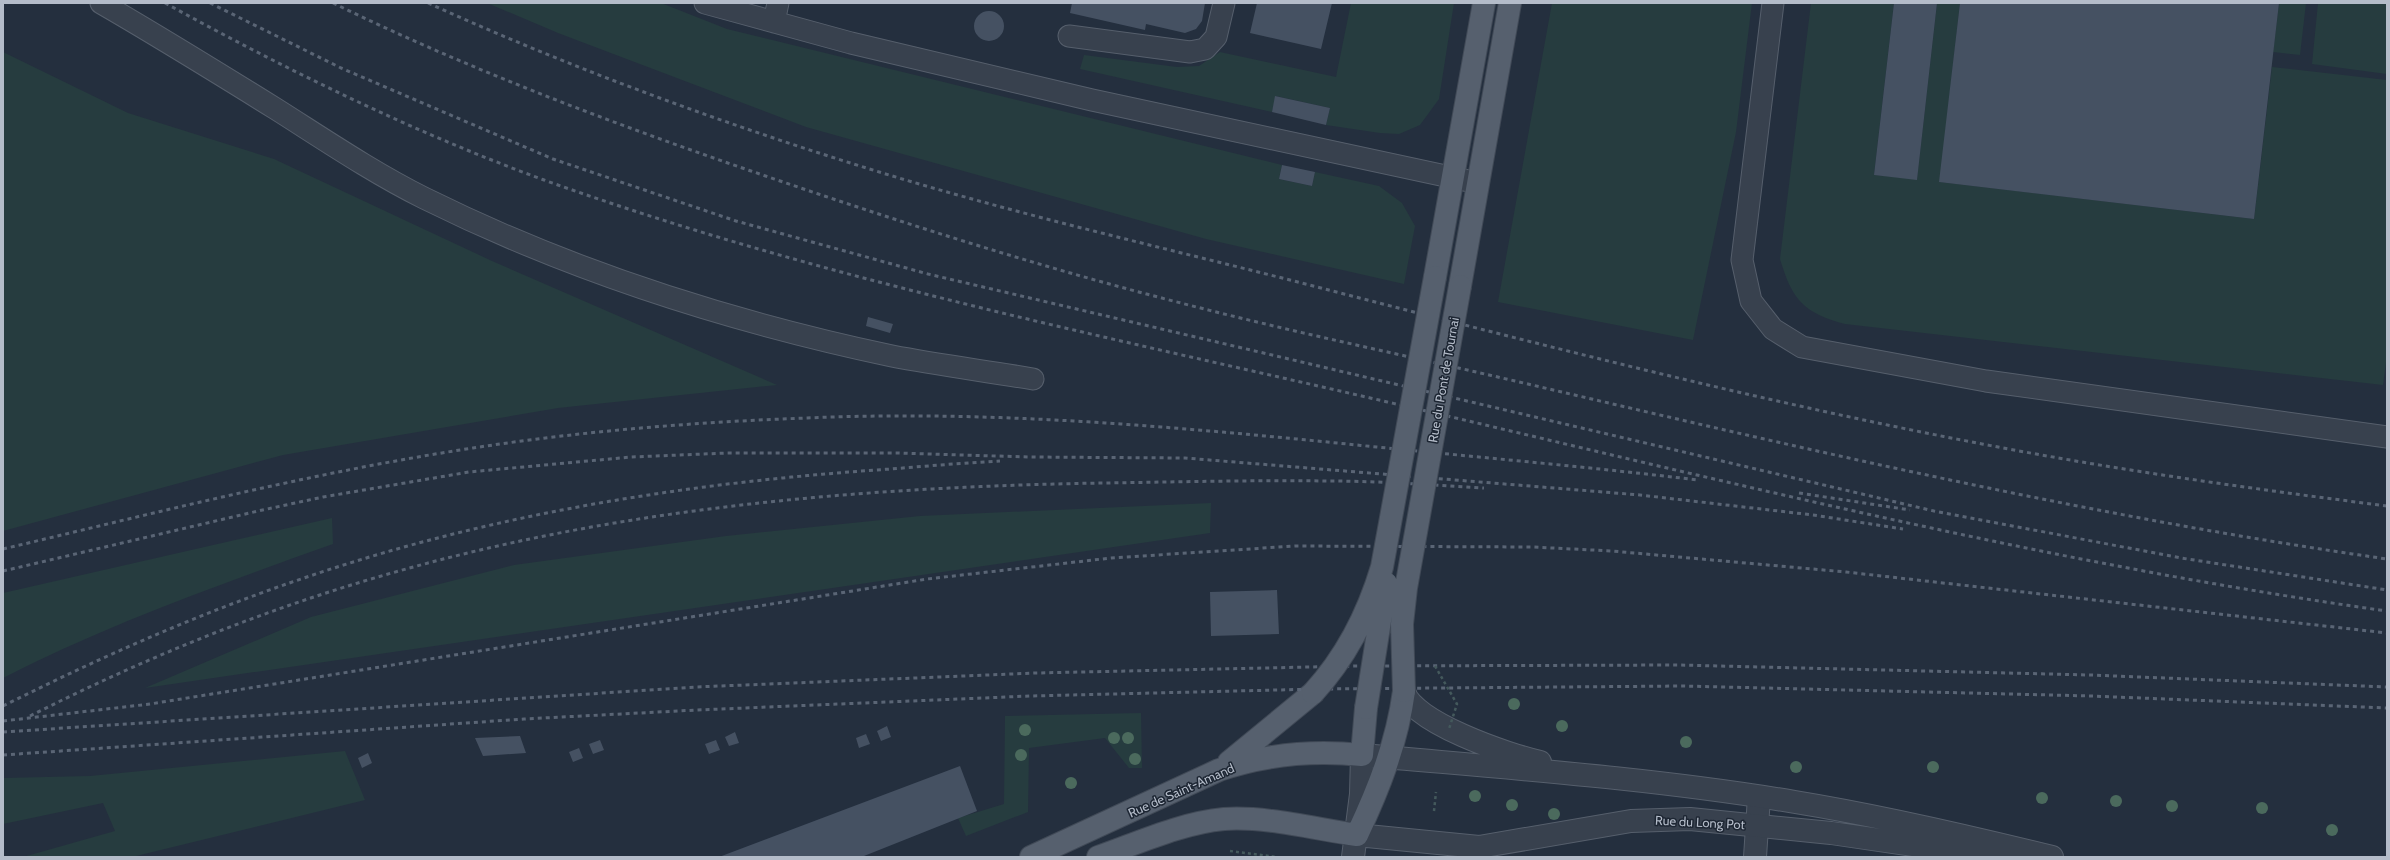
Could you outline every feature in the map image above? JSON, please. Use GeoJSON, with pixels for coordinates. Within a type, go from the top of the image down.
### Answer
{"type":"FeatureCollection","features":[{"type":"Feature","properties":{"kind":"main road","name":"Rue du Pont de Tournai"},"geometry":{"type":"LineString","coordinates":[[1362,755],[1366,708],[1381,622],[1390,536],[1484,3]]}},
{"type":"Feature","properties":{"kind":"main road","name":"Rue du Pont de Tournai"},"geometry":{"type":"LineString","coordinates":[[1357,835],[1377,794],[1390,758],[1401,715],[1404,691],[1404,607],[1510,3]]}},
{"type":"Feature","properties":{"kind":"main road","name":"Rue du Pont de Tournai"},"geometry":{"type":"LineString","coordinates":[[1218,770],[1270,730],[1313,693],[1342,659],[1359,627],[1376,587],[1390,536]]}},
{"type":"Feature","properties":{"kind":"main road","name":"Rue de Saint-Amand"},"geometry":{"type":"LineString","coordinates":[[1031,857],[1218,770],[1250,760],[1318,752],[1362,755]]}},
{"type":"Feature","properties":{"kind":"main road"},"geometry":{"type":"LineString","coordinates":[[1098,857],[1147,839],[1210,821],[1239,819],[1357,835]]}},
{"type":"Feature","properties":{"kind":"street"},"geometry":{"type":"LineString","coordinates":[[1404,691],[1407,700],[1427,716],[1478,741],[1515,756],[1599,777]]}},
{"type":"Feature","properties":{"kind":"street"},"geometry":{"type":"LineString","coordinates":[[1353,857],[1361,794],[1362,755],[1599,777],[1795,802],[1986,840],[2052,857]]}},
{"type":"Feature","properties":{"kind":"street"},"geometry":{"type":"LineString","coordinates":[[1755,857],[1759,797]]}},
{"type":"Feature","properties":{"kind":"street","name":"Rue du Long Pot"},"geometry":{"type":"LineString","coordinates":[[1357,835],[1473,852],[1504,844],[1632,821],[1690,819],[1831,833],[1995,857]]}},
{"type":"Feature","properties":{"kind":"lane"},"geometry":{"type":"LineString","coordinates":[[101,3],[171,44],[362,165],[425,198],[518,240],[635,286],[796,334],[894,356],[1033,379]]}},
{"type":"Feature","properties":{"kind":"lane"},"geometry":{"type":"LineString","coordinates":[[705,3],[776,12],[852,43],[1092,100],[1478,182]]}},
{"type":"Feature","properties":{"kind":"lane"},"geometry":{"type":"LineString","coordinates":[[1069,36],[1190,52],[1205,49],[1216,37],[1224,3]]}},
{"type":"Feature","properties":{"kind":"lane"},"geometry":{"type":"LineString","coordinates":[[1773,3],[1742,260],[1751,301],[1773,329],[1802,347],[1986,381],[2387,437]]}},
{"type":"Feature","properties":{"kind":"green space"},"geometry":{"type":"Polygon","coordinates":[[[487,3],[661,3],[727,29],[1282,165],[1279,179],[1312,186],[1315,172],[1379,186],[1402,203],[1415,226],[1404,284],[1206,239],[806,127],[558,33],[487,3]]]}},
{"type":"Feature","properties":{"kind":"green space"},"geometry":{"type":"Polygon","coordinates":[[[1351,3],[1454,3],[1439,99],[1420,125],[1399,134],[1380,133],[1326,125],[1330,108],[1276,96],[1272,112],[1080,69],[1084,55],[1177,67],[1199,66],[1220,52],[1336,77],[1351,3]]]}},
{"type":"Feature","properties":{"kind":"green space"},"geometry":{"type":"Polygon","coordinates":[[[1552,3],[1752,3],[1736,132],[1693,340],[1498,302],[1552,3]]]}},
{"type":"Feature","properties":{"kind":"green space"},"geometry":{"type":"Polygon","coordinates":[[[1811,3],[1894,3],[1874,175],[1917,179],[1937,3],[1960,3],[1940,182],[2254,219],[2272,67],[2387,80],[2387,355],[2383,385],[1845,324],[1819,315],[1810,309],[1795,295],[1789,285],[1780,259],[1811,3]]]}},
{"type":"Feature","properties":{"kind":"green space"},"geometry":{"type":"Polygon","coordinates":[[[2279,3],[2306,3],[2300,55],[2273,52],[2279,3]]]}},
{"type":"Feature","properties":{"kind":"green space"},"geometry":{"type":"Polygon","coordinates":[[[2318,3],[2387,3],[2387,74],[2312,64],[2318,3]]]}},
{"type":"Feature","properties":{"kind":"green space"},"geometry":{"type":"Polygon","coordinates":[[[3,52],[128,113],[274,159],[492,261],[777,385],[558,408],[283,455],[3,531],[3,52]]]}},
{"type":"Feature","properties":{"kind":"green space"},"geometry":{"type":"Polygon","coordinates":[[[1211,503],[1210,533],[145,688],[311,617],[514,565],[726,536],[920,516],[1211,503]]]}},
{"type":"Feature","properties":{"kind":"green space"},"geometry":{"type":"Polygon","coordinates":[[[332,518],[333,544],[124,622],[43,658],[3,678],[3,593],[332,518]]]}},
{"type":"Feature","properties":{"kind":"green space"},"geometry":{"type":"Polygon","coordinates":[[[1141,713],[1142,768],[1129,768],[1105,738],[1029,748],[1028,812],[966,836],[958,818],[1004,804],[1005,716],[1141,713]]]}},
{"type":"Feature","properties":{"kind":"green space"},"geometry":{"type":"Polygon","coordinates":[[[345,751],[365,800],[132,857],[23,857],[115,831],[103,803],[3,824],[3,778],[90,776],[345,751]]]}},
{"type":"Feature","properties":{"kind":"building"},"geometry":{"type":"Polygon","coordinates":[[[1072,3],[1205,3],[1202,21],[1196,29],[1185,33],[1146,24],[1145,30],[1070,13],[1072,3]]]}},
{"type":"Feature","properties":{"kind":"building"},"geometry":{"type":"Polygon","coordinates":[[[1257,3],[1332,3],[1321,49],[1250,33],[1257,3]]]}},
{"type":"Feature","properties":{"kind":"building"},"geometry":{"type":"Polygon","coordinates":[[[1894,3],[1937,3],[1917,180],[1874,175],[1894,3]]]}},
{"type":"Feature","properties":{"kind":"building"},"geometry":{"type":"Polygon","coordinates":[[[1960,3],[2279,3],[2254,219],[1939,182],[1960,3]]]}},
{"type":"Feature","properties":{"kind":"building"},"geometry":{"type":"Polygon","coordinates":[[[989,11],[1000,15],[1004,26],[1000,37],[989,41],[978,37],[974,26],[978,15],[989,11]]]}},
{"type":"Feature","properties":{"kind":"building"},"geometry":{"type":"Polygon","coordinates":[[[1275,96],[1330,108],[1326,125],[1272,112],[1275,96]]]}},
{"type":"Feature","properties":{"kind":"building"},"geometry":{"type":"Polygon","coordinates":[[[1282,165],[1315,172],[1312,186],[1279,179],[1282,165]]]}},
{"type":"Feature","properties":{"kind":"building"},"geometry":{"type":"Polygon","coordinates":[[[868,317],[893,324],[890,333],[866,326],[868,317]]]}},
{"type":"Feature","properties":{"kind":"building"},"geometry":{"type":"Polygon","coordinates":[[[1277,590],[1279,634],[1211,636],[1210,592],[1277,590]]]}},
{"type":"Feature","properties":{"kind":"building"},"geometry":{"type":"Polygon","coordinates":[[[887,726],[891,737],[881,741],[877,731],[887,726]]]}},
{"type":"Feature","properties":{"kind":"building"},"geometry":{"type":"Polygon","coordinates":[[[735,732],[739,743],[729,746],[725,737],[735,732]]]}},
{"type":"Feature","properties":{"kind":"building"},"geometry":{"type":"Polygon","coordinates":[[[866,734],[870,744],[859,748],[856,738],[866,734]]]}},
{"type":"Feature","properties":{"kind":"building"},"geometry":{"type":"Polygon","coordinates":[[[520,736],[526,753],[483,756],[475,738],[520,736]]]}},
{"type":"Feature","properties":{"kind":"building"},"geometry":{"type":"Polygon","coordinates":[[[600,740],[604,750],[593,754],[589,744],[600,740]]]}},
{"type":"Feature","properties":{"kind":"building"},"geometry":{"type":"Polygon","coordinates":[[[716,740],[720,750],[709,754],[705,744],[716,740]]]}},
{"type":"Feature","properties":{"kind":"building"},"geometry":{"type":"Polygon","coordinates":[[[579,748],[583,758],[573,762],[569,752],[579,748]]]}},
{"type":"Feature","properties":{"kind":"building"},"geometry":{"type":"Polygon","coordinates":[[[368,753],[372,763],[362,768],[358,758],[368,753]]]}},
{"type":"Feature","properties":{"kind":"building"},"geometry":{"type":"Polygon","coordinates":[[[960,766],[977,811],[864,856],[719,857],[960,766]]]}},
{"type":"Feature","properties":{"kind":"railway"},"geometry":{"type":"LineString","coordinates":[[165,3],[304,76],[447,142],[544,180],[650,216],[757,249],[973,306],[1774,493],[2018,546],[2141,570],[2264,592],[2387,611]]}},
{"type":"Feature","properties":{"kind":"railway"},"geometry":{"type":"LineString","coordinates":[[210,3],[341,68],[553,159],[736,221],[928,274],[1934,511],[2181,558],[2387,590]]}},
{"type":"Feature","properties":{"kind":"railway"},"geometry":{"type":"LineString","coordinates":[[333,3],[435,50],[592,114],[751,171],[911,225],[1127,289],[1306,334],[1473,371],[1732,432],[1949,480],[2167,523],[2387,559]]}},
{"type":"Feature","properties":{"kind":"railway"},"geometry":{"type":"LineString","coordinates":[[428,3],[593,73],[706,115],[876,171],[979,201],[1082,228],[1560,349],[1741,393],[1832,413],[2014,450],[2154,474],[2387,506]]}},
{"type":"Feature","properties":{"kind":"railway"},"geometry":{"type":"LineString","coordinates":[[3,549],[296,481],[473,448],[640,428],[807,418],[943,416],[1078,421],[1280,437],[1698,480]]}},
{"type":"Feature","properties":{"kind":"railway"},"geometry":{"type":"LineString","coordinates":[[3,571],[323,497],[469,472],[631,457],[727,453],[896,453],[1029,457],[1185,458],[1640,495],[1813,515],[1903,529]]}},
{"type":"Feature","properties":{"kind":"railway"},"geometry":{"type":"LineString","coordinates":[[3,706],[114,653],[227,606],[304,578],[376,555],[448,535],[521,518],[594,504],[742,482],[1000,461]]}},
{"type":"Feature","properties":{"kind":"railway"},"geometry":{"type":"LineString","coordinates":[[30,716],[121,672],[214,633],[261,615],[357,583],[491,547],[664,515],[839,495],[1014,485],[1347,481],[1484,488]]}},
{"type":"Feature","properties":{"kind":"railway"},"geometry":{"type":"LineString","coordinates":[[1799,493],[1910,510]]}},
{"type":"Feature","properties":{"kind":"railway"},"geometry":{"type":"LineString","coordinates":[[3,721],[150,704],[927,579],[1111,558],[1295,546],[1533,547],[1612,551],[1846,572],[2387,633]]}},
{"type":"Feature","properties":{"kind":"railway"},"geometry":{"type":"LineString","coordinates":[[3,732],[696,687],[1036,673],[1356,666],[1678,665],[2090,675],[2387,687]]}},
{"type":"Feature","properties":{"kind":"railway"},"geometry":{"type":"LineString","coordinates":[[3,755],[524,719],[697,710],[1030,696],[1318,689],[1683,686],[2091,696],[2387,708]]}}]}
